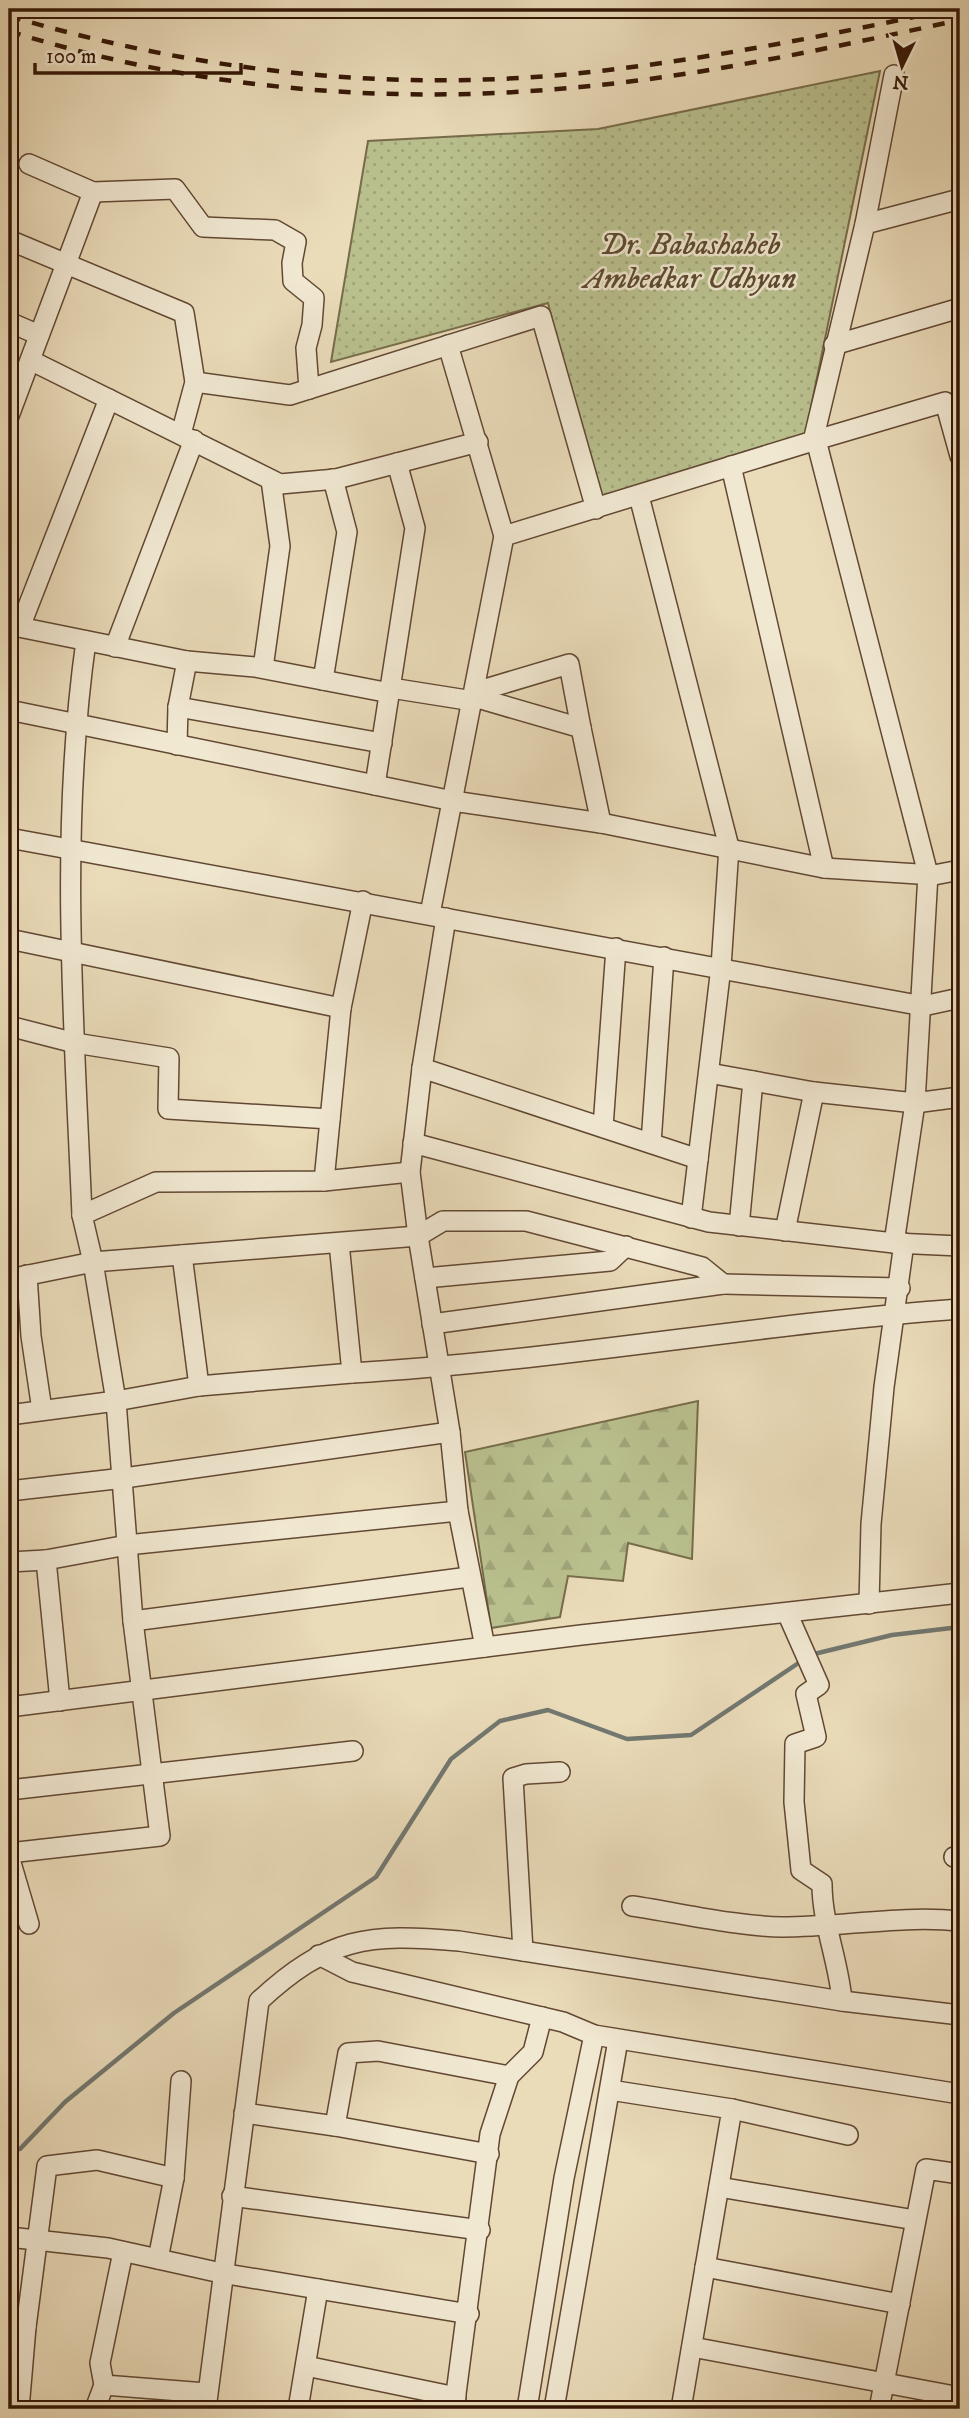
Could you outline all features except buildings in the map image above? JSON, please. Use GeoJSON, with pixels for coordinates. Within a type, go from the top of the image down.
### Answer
{"type":"FeatureCollection","features":[{"type":"Feature","properties":{"kind":"street"},"geometry":{"type":"LineString","coordinates":[[869,1604],[871,1524],[884,1387],[900,1288],[899,1243],[923,1006],[928,874],[815,440],[834,345],[864,224],[894,75]]}},
{"type":"Feature","properties":{"kind":"street"},"geometry":{"type":"LineString","coordinates":[[29,164],[93,192],[175,189],[203,227],[275,230],[296,242],[292,263],[293,281],[314,298],[312,325],[306,348],[309,389]]}},
{"type":"Feature","properties":{"kind":"street"},"geometry":{"type":"LineString","coordinates":[[9,416],[32,361],[64,264],[93,192]]}},
{"type":"Feature","properties":{"kind":"street"},"geometry":{"type":"LineString","coordinates":[[864,224],[960,199]]}},
{"type":"Feature","properties":{"kind":"street"},"geometry":{"type":"LineString","coordinates":[[9,240],[184,313],[195,382],[188,437],[115,647]]}},
{"type":"Feature","properties":{"kind":"street"},"geometry":{"type":"LineString","coordinates":[[834,345],[960,309]]}},
{"type":"Feature","properties":{"kind":"street"},"geometry":{"type":"LineString","coordinates":[[195,382],[290,395],[541,316],[596,509]]}},
{"type":"Feature","properties":{"kind":"street"},"geometry":{"type":"LineString","coordinates":[[9,322],[39,335]]}},
{"type":"Feature","properties":{"kind":"street"},"geometry":{"type":"LineString","coordinates":[[448,345],[503,536],[453,802],[410,1172],[450,1432],[458,1511],[485,1647]]}},
{"type":"Feature","properties":{"kind":"street"},"geometry":{"type":"LineString","coordinates":[[32,361],[280,484],[333,479],[478,442]]}},
{"type":"Feature","properties":{"kind":"street"},"geometry":{"type":"LineString","coordinates":[[110,399],[14,626],[187,662],[263,668],[391,690],[474,697],[581,728]]}},
{"type":"Feature","properties":{"kind":"street"},"geometry":{"type":"LineString","coordinates":[[503,536],[952,400],[960,458]]}},
{"type":"Feature","properties":{"kind":"street"},"geometry":{"type":"LineString","coordinates":[[375,785],[415,528],[397,463]]}},
{"type":"Feature","properties":{"kind":"street"},"geometry":{"type":"LineString","coordinates":[[731,466],[824,868]]}},
{"type":"Feature","properties":{"kind":"street"},"geometry":{"type":"LineString","coordinates":[[323,680],[347,532],[333,479]]}},
{"type":"Feature","properties":{"kind":"street"},"geometry":{"type":"LineString","coordinates":[[263,668],[280,545],[271,480]]}},
{"type":"Feature","properties":{"kind":"street"},"geometry":{"type":"LineString","coordinates":[[639,496],[729,847],[721,967],[691,1217]]}},
{"type":"Feature","properties":{"kind":"street"},"geometry":{"type":"LineString","coordinates":[[29,1924],[9,1854],[160,1836],[144,1690],[133,1621],[116,1401],[93,1262],[82,1215],[70,849],[74,724],[86,641]]}},
{"type":"Feature","properties":{"kind":"street"},"geometry":{"type":"LineString","coordinates":[[177,745],[178,707],[187,662]]}},
{"type":"Feature","properties":{"kind":"street"},"geometry":{"type":"LineString","coordinates":[[474,697],[569,664],[601,823]]}},
{"type":"Feature","properties":{"kind":"street"},"geometry":{"type":"LineString","coordinates":[[178,707],[382,743]]}},
{"type":"Feature","properties":{"kind":"street"},"geometry":{"type":"LineString","coordinates":[[9,710],[453,802],[601,823],[824,868],[928,874],[960,870]]}},
{"type":"Feature","properties":{"kind":"street"},"geometry":{"type":"LineString","coordinates":[[9,838],[923,1006],[960,998]]}},
{"type":"Feature","properties":{"kind":"street"},"geometry":{"type":"LineString","coordinates":[[324,1181],[341,1008],[363,901]]}},
{"type":"Feature","properties":{"kind":"street"},"geometry":{"type":"LineString","coordinates":[[9,939],[341,1008]]}},
{"type":"Feature","properties":{"kind":"street"},"geometry":{"type":"LineString","coordinates":[[603,1128],[616,948]]}},
{"type":"Feature","properties":{"kind":"street"},"geometry":{"type":"LineString","coordinates":[[651,1143],[664,957]]}},
{"type":"Feature","properties":{"kind":"street"},"geometry":{"type":"LineString","coordinates":[[9,1026],[75,1043],[169,1058],[168,1109],[330,1119]]}},
{"type":"Feature","properties":{"kind":"street"},"geometry":{"type":"LineString","coordinates":[[422,1068],[698,1159]]}},
{"type":"Feature","properties":{"kind":"street"},"geometry":{"type":"LineString","coordinates":[[709,1073],[814,1092],[915,1103],[960,1097]]}},
{"type":"Feature","properties":{"kind":"street"},"geometry":{"type":"LineString","coordinates":[[739,1226],[753,1081]]}},
{"type":"Feature","properties":{"kind":"street"},"geometry":{"type":"LineString","coordinates":[[785,1231],[814,1092]]}},
{"type":"Feature","properties":{"kind":"street"},"geometry":{"type":"LineString","coordinates":[[413,1143],[691,1217],[785,1231],[899,1243],[960,1246]]}},
{"type":"Feature","properties":{"kind":"street"},"geometry":{"type":"LineString","coordinates":[[82,1215],[156,1182],[324,1181],[410,1172]]}},
{"type":"Feature","properties":{"kind":"street"},"geometry":{"type":"LineString","coordinates":[[42,1410],[31,1336],[18,1277],[93,1262],[418,1237],[443,1221],[526,1221],[702,1267],[723,1284]]}},
{"type":"Feature","properties":{"kind":"street"},"geometry":{"type":"LineString","coordinates":[[339,1243],[352,1373]]}},
{"type":"Feature","properties":{"kind":"street"},"geometry":{"type":"LineString","coordinates":[[425,1278],[610,1261],[626,1246]]}},
{"type":"Feature","properties":{"kind":"street"},"geometry":{"type":"LineString","coordinates":[[182,1255],[199,1386]]}},
{"type":"Feature","properties":{"kind":"street"},"geometry":{"type":"LineString","coordinates":[[432,1324],[723,1284],[900,1288]]}},
{"type":"Feature","properties":{"kind":"street"},"geometry":{"type":"LineString","coordinates":[[9,1415],[116,1401],[199,1386],[439,1368],[895,1314],[960,1309]]}},
{"type":"Feature","properties":{"kind":"street"},"geometry":{"type":"LineString","coordinates":[[9,1491],[124,1478],[450,1432]]}},
{"type":"Feature","properties":{"kind":"street"},"geometry":{"type":"LineString","coordinates":[[9,1562],[46,1560],[127,1545],[458,1511]]}},
{"type":"Feature","properties":{"kind":"street"},"geometry":{"type":"LineString","coordinates":[[46,1560],[60,1701]]}},
{"type":"Feature","properties":{"kind":"street"},"geometry":{"type":"LineString","coordinates":[[133,1621],[469,1577]]}},
{"type":"Feature","properties":{"kind":"street"},"geometry":{"type":"LineString","coordinates":[[9,1707],[485,1647],[788,1615],[960,1593]]}},
{"type":"Feature","properties":{"kind":"street"},"geometry":{"type":"LineString","coordinates":[[788,1615],[819,1685],[806,1694],[816,1737],[796,1744],[794,1802],[801,1870],[822,1884],[822,1905],[840,1973],[842,2001]]}},
{"type":"Feature","properties":{"kind":"street"},"geometry":{"type":"LineString","coordinates":[[9,1790],[152,1771],[352,1751]]}},
{"type":"Feature","properties":{"kind":"street"},"geometry":{"type":"LineString","coordinates":[[523,1951],[513,1779],[526,1774],[561,1772]]}},
{"type":"Feature","properties":{"kind":"street"},"geometry":{"type":"LineString","coordinates":[[632,1906],[778,1927],[828,1926],[921,1917],[960,1921]]}},
{"type":"Feature","properties":{"kind":"street"},"geometry":{"type":"LineString","coordinates":[[104,2385],[206,2401],[259,2001],[292,1970],[334,1948],[396,1936],[523,1951],[842,2001],[960,2015]]}},
{"type":"Feature","properties":{"kind":"street"},"geometry":{"type":"LineString","coordinates":[[319,1955],[352,1972],[542,2017],[594,2035],[960,2094]]}},
{"type":"Feature","properties":{"kind":"street"},"geometry":{"type":"LineString","coordinates":[[306,2366],[455,2403],[480,2231],[490,2134],[509,2076],[533,2052],[542,2017]]}},
{"type":"Feature","properties":{"kind":"street"},"geometry":{"type":"LineString","coordinates":[[527,2409],[564,2178],[594,2035]]}},
{"type":"Feature","properties":{"kind":"street"},"geometry":{"type":"LineString","coordinates":[[554,2409],[618,2040]]}},
{"type":"Feature","properties":{"kind":"street"},"geometry":{"type":"LineString","coordinates":[[335,2126],[348,2053],[378,2051],[509,2076]]}},
{"type":"Feature","properties":{"kind":"street"},"geometry":{"type":"LineString","coordinates":[[158,2259],[174,2178],[181,2081]]}},
{"type":"Feature","properties":{"kind":"street"},"geometry":{"type":"LineString","coordinates":[[610,2090],[732,2109],[848,2135]]}},
{"type":"Feature","properties":{"kind":"street"},"geometry":{"type":"LineString","coordinates":[[681,2409],[732,2109]]}},
{"type":"Feature","properties":{"kind":"street"},"geometry":{"type":"LineString","coordinates":[[244,2113],[335,2126],[489,2154]]}},
{"type":"Feature","properties":{"kind":"street"},"geometry":{"type":"LineString","coordinates":[[19,2409],[18,2325],[38,2240],[47,2166],[97,2160],[174,2178]]}},
{"type":"Feature","properties":{"kind":"street"},"geometry":{"type":"LineString","coordinates":[[879,2409],[926,2169],[960,2174]]}},
{"type":"Feature","properties":{"kind":"street"},"geometry":{"type":"LineString","coordinates":[[719,2187],[915,2220]]}},
{"type":"Feature","properties":{"kind":"street"},"geometry":{"type":"LineString","coordinates":[[232,2196],[480,2231]]}},
{"type":"Feature","properties":{"kind":"street"},"geometry":{"type":"LineString","coordinates":[[9,2236],[123,2252],[221,2273],[469,2314]]}},
{"type":"Feature","properties":{"kind":"street"},"geometry":{"type":"LineString","coordinates":[[95,2409],[104,2385],[100,2363],[123,2252]]}},
{"type":"Feature","properties":{"kind":"street"},"geometry":{"type":"LineString","coordinates":[[705,2267],[900,2304]]}},
{"type":"Feature","properties":{"kind":"street"},"geometry":{"type":"LineString","coordinates":[[299,2409],[318,2289]]}},
{"type":"Feature","properties":{"kind":"street"},"geometry":{"type":"LineString","coordinates":[[692,2347],[960,2397]]}},
{"type":"Feature","properties":{"kind":"green space","name":"Dr. Babashaheb Ambedkar Udhyan"},"geometry":{"type":"Polygon","coordinates":[[[880,71],[804,441],[597,502],[548,303],[331,362],[368,141],[598,129],[880,71]]]}},
{"type":"Feature","properties":{"kind":"green space"},"geometry":{"type":"Polygon","coordinates":[[[698,1401],[692,1559],[628,1543],[623,1581],[568,1576],[560,1617],[491,1628],[465,1452],[698,1401]]]}},
{"type":"Feature","properties":{"kind":"waterway"},"geometry":{"type":"LineString","coordinates":[[810,1655],[892,1635],[960,1627]]}},
{"type":"Feature","properties":{"kind":"waterway"},"geometry":{"type":"LineString","coordinates":[[9,2149],[20,2149],[65,2102],[174,2013],[376,1877],[451,1759],[500,1721],[548,1710],[627,1739],[691,1735],[803,1660]]}},
{"type":"Feature","properties":{"kind":"railway"},"geometry":{"type":"LineString","coordinates":[[9,16],[149,51],[220,63],[292,73],[436,80],[509,79],[674,61],[814,37],[952,9]]}},
{"type":"Feature","properties":{"kind":"railway"},"geometry":{"type":"LineString","coordinates":[[9,31],[78,51],[220,79],[292,88],[436,94],[508,92],[628,82],[771,59],[960,20]]}}]}
